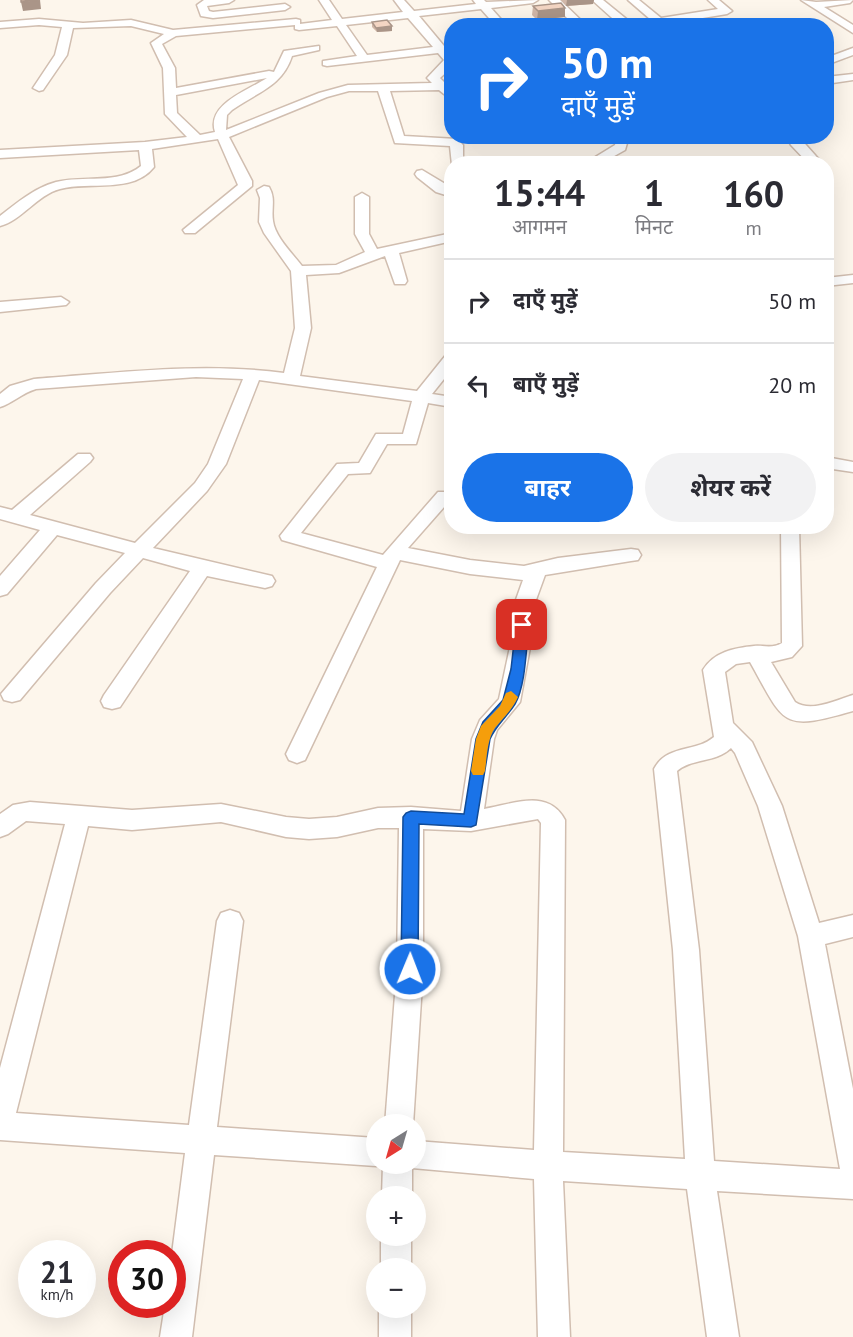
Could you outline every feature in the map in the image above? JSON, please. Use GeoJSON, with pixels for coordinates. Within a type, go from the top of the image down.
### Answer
{"type":"FeatureCollection","features":[{"type":"Feature","properties":{"kind":"street"},"geometry":{"type":"LineString","coordinates":[[229,0],[204,3],[202,5],[205,14],[213,15],[282,3],[341,82]]}},
{"type":"Feature","properties":{"kind":"street"},"geometry":{"type":"LineString","coordinates":[[324,0],[364,58]]}},
{"type":"Feature","properties":{"kind":"street"},"geometry":{"type":"LineString","coordinates":[[399,0],[444,45]]}},
{"type":"Feature","properties":{"kind":"street"},"geometry":{"type":"LineString","coordinates":[[0,25],[39,22],[68,26],[140,23],[172,33],[339,24],[413,15],[481,3],[533,0]]}},
{"type":"Feature","properties":{"kind":"street"},"geometry":{"type":"LineString","coordinates":[[554,0],[573,18]]}},
{"type":"Feature","properties":{"kind":"street"},"geometry":{"type":"LineString","coordinates":[[597,0],[618,18]]}},
{"type":"Feature","properties":{"kind":"street"},"geometry":{"type":"LineString","coordinates":[[633,0],[655,18]]}},
{"type":"Feature","properties":{"kind":"street"},"geometry":{"type":"LineString","coordinates":[[684,18],[727,11],[713,0]]}},
{"type":"Feature","properties":{"kind":"street"},"geometry":{"type":"LineString","coordinates":[[811,3],[850,0]]}},
{"type":"Feature","properties":{"kind":"street"},"geometry":{"type":"LineString","coordinates":[[481,3],[495,18]]}},
{"type":"Feature","properties":{"kind":"street"},"geometry":{"type":"LineString","coordinates":[[811,3],[834,18]]}},
{"type":"Feature","properties":{"kind":"street"},"geometry":{"type":"LineString","coordinates":[[834,18],[853,30]]}},
{"type":"Feature","properties":{"kind":"street"},"geometry":{"type":"LineString","coordinates":[[834,23],[853,20]]}},
{"type":"Feature","properties":{"kind":"street"},"geometry":{"type":"LineString","coordinates":[[39,88],[62,55],[68,26]]}},
{"type":"Feature","properties":{"kind":"street"},"geometry":{"type":"LineString","coordinates":[[172,33],[156,43],[170,68],[171,114],[197,139]]}},
{"type":"Feature","properties":{"kind":"street"},"geometry":{"type":"LineString","coordinates":[[190,230],[245,186],[245,181],[222,135],[219,120],[224,110],[280,72],[288,53],[315,48]]}},
{"type":"Feature","properties":{"kind":"street"},"geometry":{"type":"LineString","coordinates":[[327,63],[444,48]]}},
{"type":"Feature","properties":{"kind":"street"},"geometry":{"type":"LineString","coordinates":[[834,59],[853,51]]}},
{"type":"Feature","properties":{"kind":"street"},"geometry":{"type":"LineString","coordinates":[[444,68],[433,78],[444,84]]}},
{"type":"Feature","properties":{"kind":"street"},"geometry":{"type":"LineString","coordinates":[[170,93],[280,72]]}},
{"type":"Feature","properties":{"kind":"street"},"geometry":{"type":"LineString","coordinates":[[834,80],[853,77]]}},
{"type":"Feature","properties":{"kind":"street"},"geometry":{"type":"LineString","coordinates":[[7,157],[144,146],[222,135],[323,95],[341,82],[383,87],[444,86]]}},
{"type":"Feature","properties":{"kind":"street"},"geometry":{"type":"LineString","coordinates":[[383,87],[399,140],[444,142]]}},
{"type":"Feature","properties":{"kind":"street"},"geometry":{"type":"LineString","coordinates":[[605,156],[621,147],[622,144]]}},
{"type":"Feature","properties":{"kind":"street"},"geometry":{"type":"LineString","coordinates":[[797,144],[809,156]]}},
{"type":"Feature","properties":{"kind":"street"},"geometry":{"type":"LineString","coordinates":[[0,222],[58,186],[119,179],[140,174],[148,167],[144,146]]}},
{"type":"Feature","properties":{"kind":"street"},"geometry":{"type":"LineString","coordinates":[[422,174],[444,186]]}},
{"type":"Feature","properties":{"kind":"street"},"geometry":{"type":"LineString","coordinates":[[264,190],[267,198],[266,222],[271,233],[298,271],[303,328],[291,379]]}},
{"type":"Feature","properties":{"kind":"street"},"geometry":{"type":"LineString","coordinates":[[362,197],[362,234],[373,254]]}},
{"type":"Feature","properties":{"kind":"street"},"geometry":{"type":"LineString","coordinates":[[298,271],[339,269],[373,254],[444,239]]}},
{"type":"Feature","properties":{"kind":"street"},"geometry":{"type":"LineString","coordinates":[[391,250],[400,281]]}},
{"type":"Feature","properties":{"kind":"street"},"geometry":{"type":"LineString","coordinates":[[834,281],[853,279]]}},
{"type":"Feature","properties":{"kind":"street"},"geometry":{"type":"LineString","coordinates":[[0,307],[61,302]]}},
{"type":"Feature","properties":{"kind":"street"},"geometry":{"type":"LineString","coordinates":[[444,368],[421,397],[410,440],[382,438],[364,469],[343,468],[289,536],[391,558],[524,573],[558,565],[631,555]]}},
{"type":"Feature","properties":{"kind":"street"},"geometry":{"type":"LineString","coordinates":[[0,402],[8,391],[34,384],[196,372],[254,374],[444,401]]}},
{"type":"Feature","properties":{"kind":"street"},"geometry":{"type":"LineString","coordinates":[[12,694],[103,588],[201,487],[218,464],[254,374]]}},
{"type":"Feature","properties":{"kind":"street"},"geometry":{"type":"LineString","coordinates":[[8,516],[84,458]]}},
{"type":"Feature","properties":{"kind":"street"},"geometry":{"type":"LineString","coordinates":[[834,463],[853,467]]}},
{"type":"Feature","properties":{"kind":"street"},"geometry":{"type":"LineString","coordinates":[[297,754],[391,558],[444,496]]}},
{"type":"Feature","properties":{"kind":"street"},"geometry":{"type":"LineString","coordinates":[[8,516],[202,568],[265,581]]}},
{"type":"Feature","properties":{"kind":"street"},"geometry":{"type":"LineString","coordinates":[[0,589],[52,528]]}},
{"type":"Feature","properties":{"kind":"street"},"geometry":{"type":"LineString","coordinates":[[723,1337],[700,1174],[686,950],[665,769],[669,763],[678,758],[710,752],[720,747],[725,740],[714,670],[724,660],[755,653],[783,652],[792,646],[790,534]]}},
{"type":"Feature","properties":{"kind":"street"},"geometry":{"type":"LineString","coordinates":[[112,701],[202,568]]}},
{"type":"Feature","properties":{"kind":"street"},"geometry":{"type":"LineString","coordinates":[[471,821],[483,739],[488,726],[509,702],[520,651],[523,608],[536,572]]}},
{"type":"Feature","properties":{"kind":"street"},"geometry":{"type":"LineString","coordinates":[[755,653],[792,713],[804,715],[853,704]]}},
{"type":"Feature","properties":{"kind":"street"},"geometry":{"type":"LineString","coordinates":[[724,727],[744,748],[770,806],[812,936],[853,1164]]}},
{"type":"Feature","properties":{"kind":"street"},"geometry":{"type":"LineString","coordinates":[[0,826],[21,812],[132,820],[221,813],[309,829],[337,827],[378,818],[411,817],[471,821],[537,809],[544,810],[553,820],[548,1166],[554,1337]]}},
{"type":"Feature","properties":{"kind":"street"},"geometry":{"type":"LineString","coordinates":[[0,1121],[79,815]]}},
{"type":"Feature","properties":{"kind":"street"},"geometry":{"type":"LineString","coordinates":[[400,1114],[410,969],[411,817]]}},
{"type":"Feature","properties":{"kind":"street"},"geometry":{"type":"LineString","coordinates":[[176,1337],[231,921]]}},
{"type":"Feature","properties":{"kind":"street"},"geometry":{"type":"LineString","coordinates":[[812,936],[853,927]]}},
{"type":"Feature","properties":{"kind":"street"},"geometry":{"type":"LineString","coordinates":[[0,1126],[202,1138],[366,1151]]}},
{"type":"Feature","properties":{"kind":"street"},"geometry":{"type":"LineString","coordinates":[[426,1156],[548,1166],[853,1184]]}},
{"type":"Feature","properties":{"kind":"street"},"geometry":{"type":"LineString","coordinates":[[395,1318],[395,1337]]}},
{"type":"Feature","properties":{"kind":"building"},"geometry":{"type":"Polygon","coordinates":[[[561,3],[565,8],[538,11],[533,6],[561,3]]]}},
{"type":"Feature","properties":{"kind":"building"},"geometry":{"type":"Polygon","coordinates":[[[387,20],[392,26],[376,28],[372,22],[387,20]]]}},
{"type":"Feature","properties":{"kind":"slow traffic"},"geometry":{"type":"LineString","coordinates":[[478,771],[483,739],[488,726],[506,708],[511,697]]}},
{"type":"Feature","properties":{"kind":"route"},"geometry":{"type":"LineString","coordinates":[[410,969],[411,817],[471,821],[483,739],[488,726],[509,702],[517,669],[522,625]]}}]}
